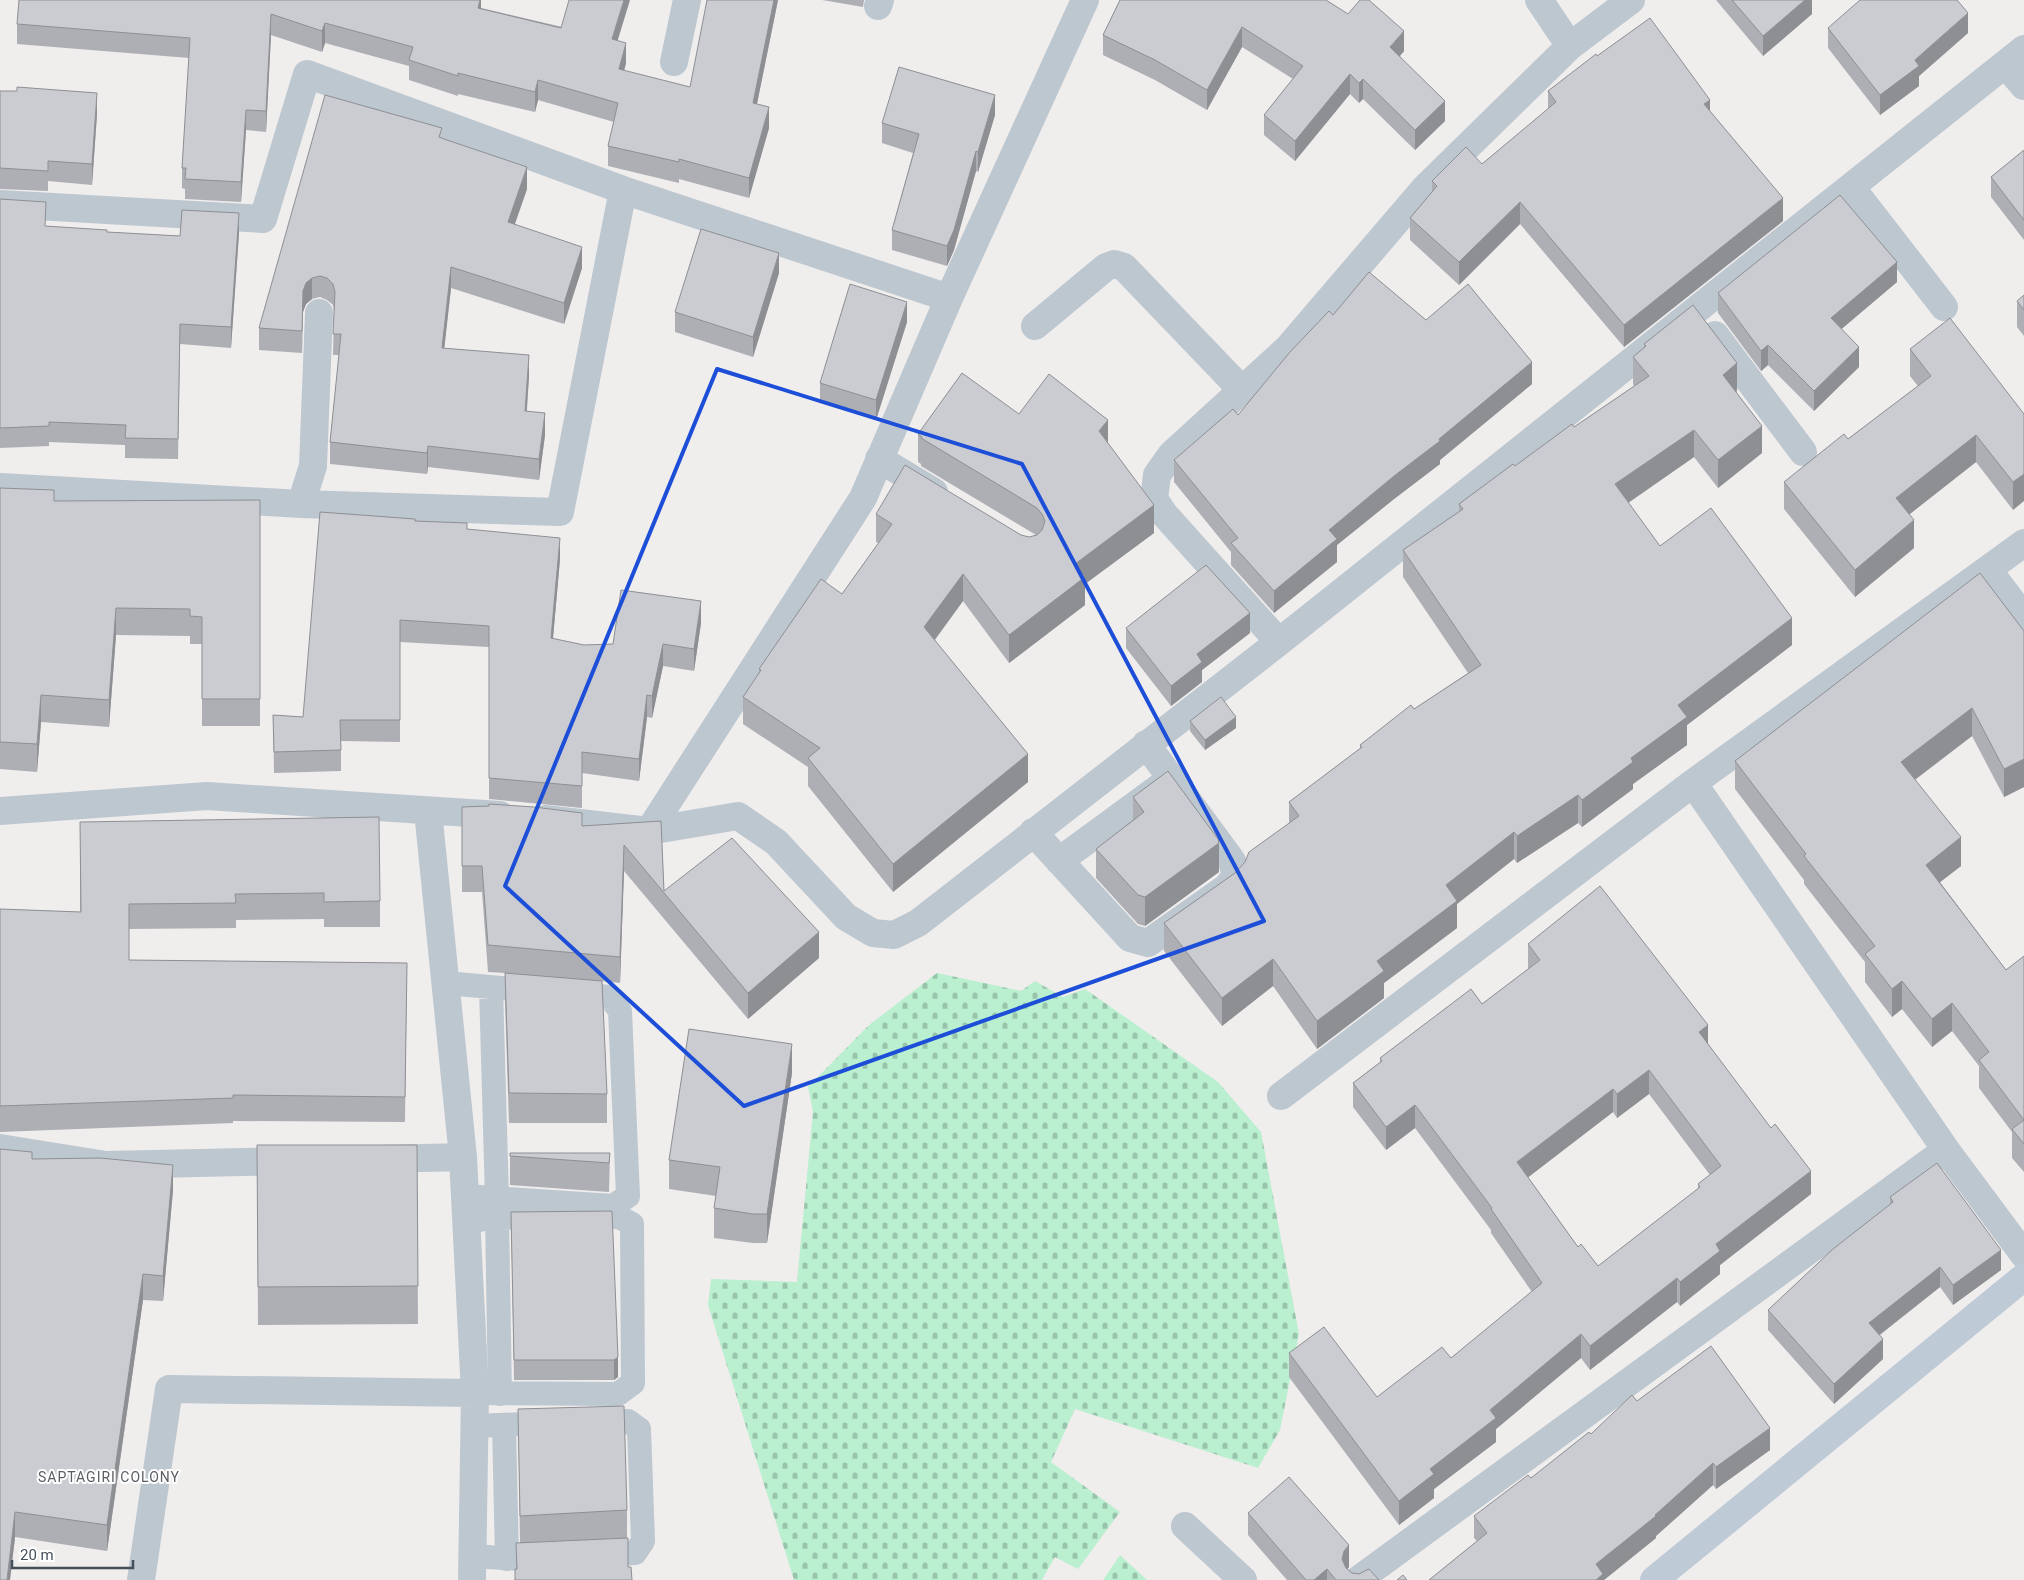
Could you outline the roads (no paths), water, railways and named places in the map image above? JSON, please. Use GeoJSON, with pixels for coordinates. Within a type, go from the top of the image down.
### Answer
{"type":"FeatureCollection","features":[{"type":"Feature","properties":{"kind":"street"},"geometry":{"type":"LineString","coordinates":[[674,62],[686,0]]}},
{"type":"Feature","properties":{"kind":"street"},"geometry":{"type":"LineString","coordinates":[[649,831],[863,498],[949,298],[1085,0]]}},
{"type":"Feature","properties":{"kind":"street"},"geometry":{"type":"LineString","coordinates":[[1539,0],[1570,46]]}},
{"type":"Feature","properties":{"kind":"street"},"geometry":{"type":"LineString","coordinates":[[1279,642],[1164,514],[1154,499],[1157,475],[1172,454],[1288,348],[1425,188],[1570,46],[1631,0]]}},
{"type":"Feature","properties":{"kind":"street"},"geometry":{"type":"LineString","coordinates":[[0,811],[207,796],[535,818],[649,831],[738,816],[776,842],[846,917],[873,933],[894,935],[918,924],[1033,832],[1279,642],[2015,56],[2024,86]]}},
{"type":"Feature","properties":{"kind":"street"},"geometry":{"type":"LineString","coordinates":[[0,204],[263,219],[307,74],[623,190],[949,298]]}},
{"type":"Feature","properties":{"kind":"street"},"geometry":{"type":"LineString","coordinates":[[1851,187],[1944,307]]}},
{"type":"Feature","properties":{"kind":"street"},"geometry":{"type":"LineString","coordinates":[[0,487],[300,504],[560,512],[623,190]]}},
{"type":"Feature","properties":{"kind":"street"},"geometry":{"type":"LineString","coordinates":[[1035,326],[1106,267],[1114,264],[1124,268],[1242,390]]}},
{"type":"Feature","properties":{"kind":"street"},"geometry":{"type":"LineString","coordinates":[[1696,310],[1803,452]]}},
{"type":"Feature","properties":{"kind":"street"},"geometry":{"type":"LineString","coordinates":[[300,504],[313,466],[318,313]]}},
{"type":"Feature","properties":{"kind":"street"},"geometry":{"type":"LineString","coordinates":[[879,459],[956,505]]}},
{"type":"Feature","properties":{"kind":"street"},"geometry":{"type":"LineString","coordinates":[[1281,1096],[1693,783],[2024,543]]}},
{"type":"Feature","properties":{"kind":"street"},"geometry":{"type":"LineString","coordinates":[[1988,570],[2024,617]]}},
{"type":"Feature","properties":{"kind":"street"},"geometry":{"type":"LineString","coordinates":[[1033,832],[1130,938],[1139,942],[1148,943],[1218,894],[1232,882],[1236,874],[1232,861],[1146,744]]}},
{"type":"Feature","properties":{"kind":"street"},"geometry":{"type":"LineString","coordinates":[[1059,861],[1171,779]]}},
{"type":"Feature","properties":{"kind":"street"},"geometry":{"type":"LineString","coordinates":[[1693,783],[1946,1150],[2024,1255]]}},
{"type":"Feature","properties":{"kind":"street"},"geometry":{"type":"LineString","coordinates":[[428,811],[464,1156],[466,1223],[488,1394],[474,1426],[472,1568]]}},
{"type":"Feature","properties":{"kind":"street"},"geometry":{"type":"LineString","coordinates":[[0,1148],[106,1165],[318,1160]]}},
{"type":"Feature","properties":{"kind":"street"},"geometry":{"type":"LineString","coordinates":[[1358,1580],[1946,1150]]}},
{"type":"Feature","properties":{"kind":"street"},"geometry":{"type":"LineString","coordinates":[[357,1159],[464,1156]]}},
{"type":"Feature","properties":{"kind":"street"},"geometry":{"type":"LineString","coordinates":[[1654,1580],[2024,1277]]}},
{"type":"Feature","properties":{"kind":"street"},"geometry":{"type":"LineString","coordinates":[[141,1580],[169,1389],[488,1394]]}},
{"type":"Feature","properties":{"kind":"street"},"geometry":{"type":"LineString","coordinates":[[1185,1526],[1243,1580]]}},
{"type":"Feature","properties":{"kind":"lane"},"geometry":{"type":"LineString","coordinates":[[446,983],[610,997],[620,1011],[628,1196],[613,1206],[497,1208],[487,1218],[466,1223]]}},
{"type":"Feature","properties":{"kind":"lane"},"geometry":{"type":"LineString","coordinates":[[465,1196],[497,1208],[619,1217],[632,1224],[633,1383],[618,1394],[488,1394],[497,1208],[491,987]]}},
{"type":"Feature","properties":{"kind":"lane"},"geometry":{"type":"LineString","coordinates":[[472,1568],[507,1559],[635,1553],[643,1541],[639,1429],[628,1420],[474,1426]]}},
{"type":"Feature","properties":{"kind":"lane"},"geometry":{"type":"LineString","coordinates":[[504,1425],[507,1559]]}},
{"type":"Feature","properties":{"kind":"district","name":"SAPTAGIRI COLONY"},"geometry":{"type":"Point","coordinates":[109,1477]}}]}
